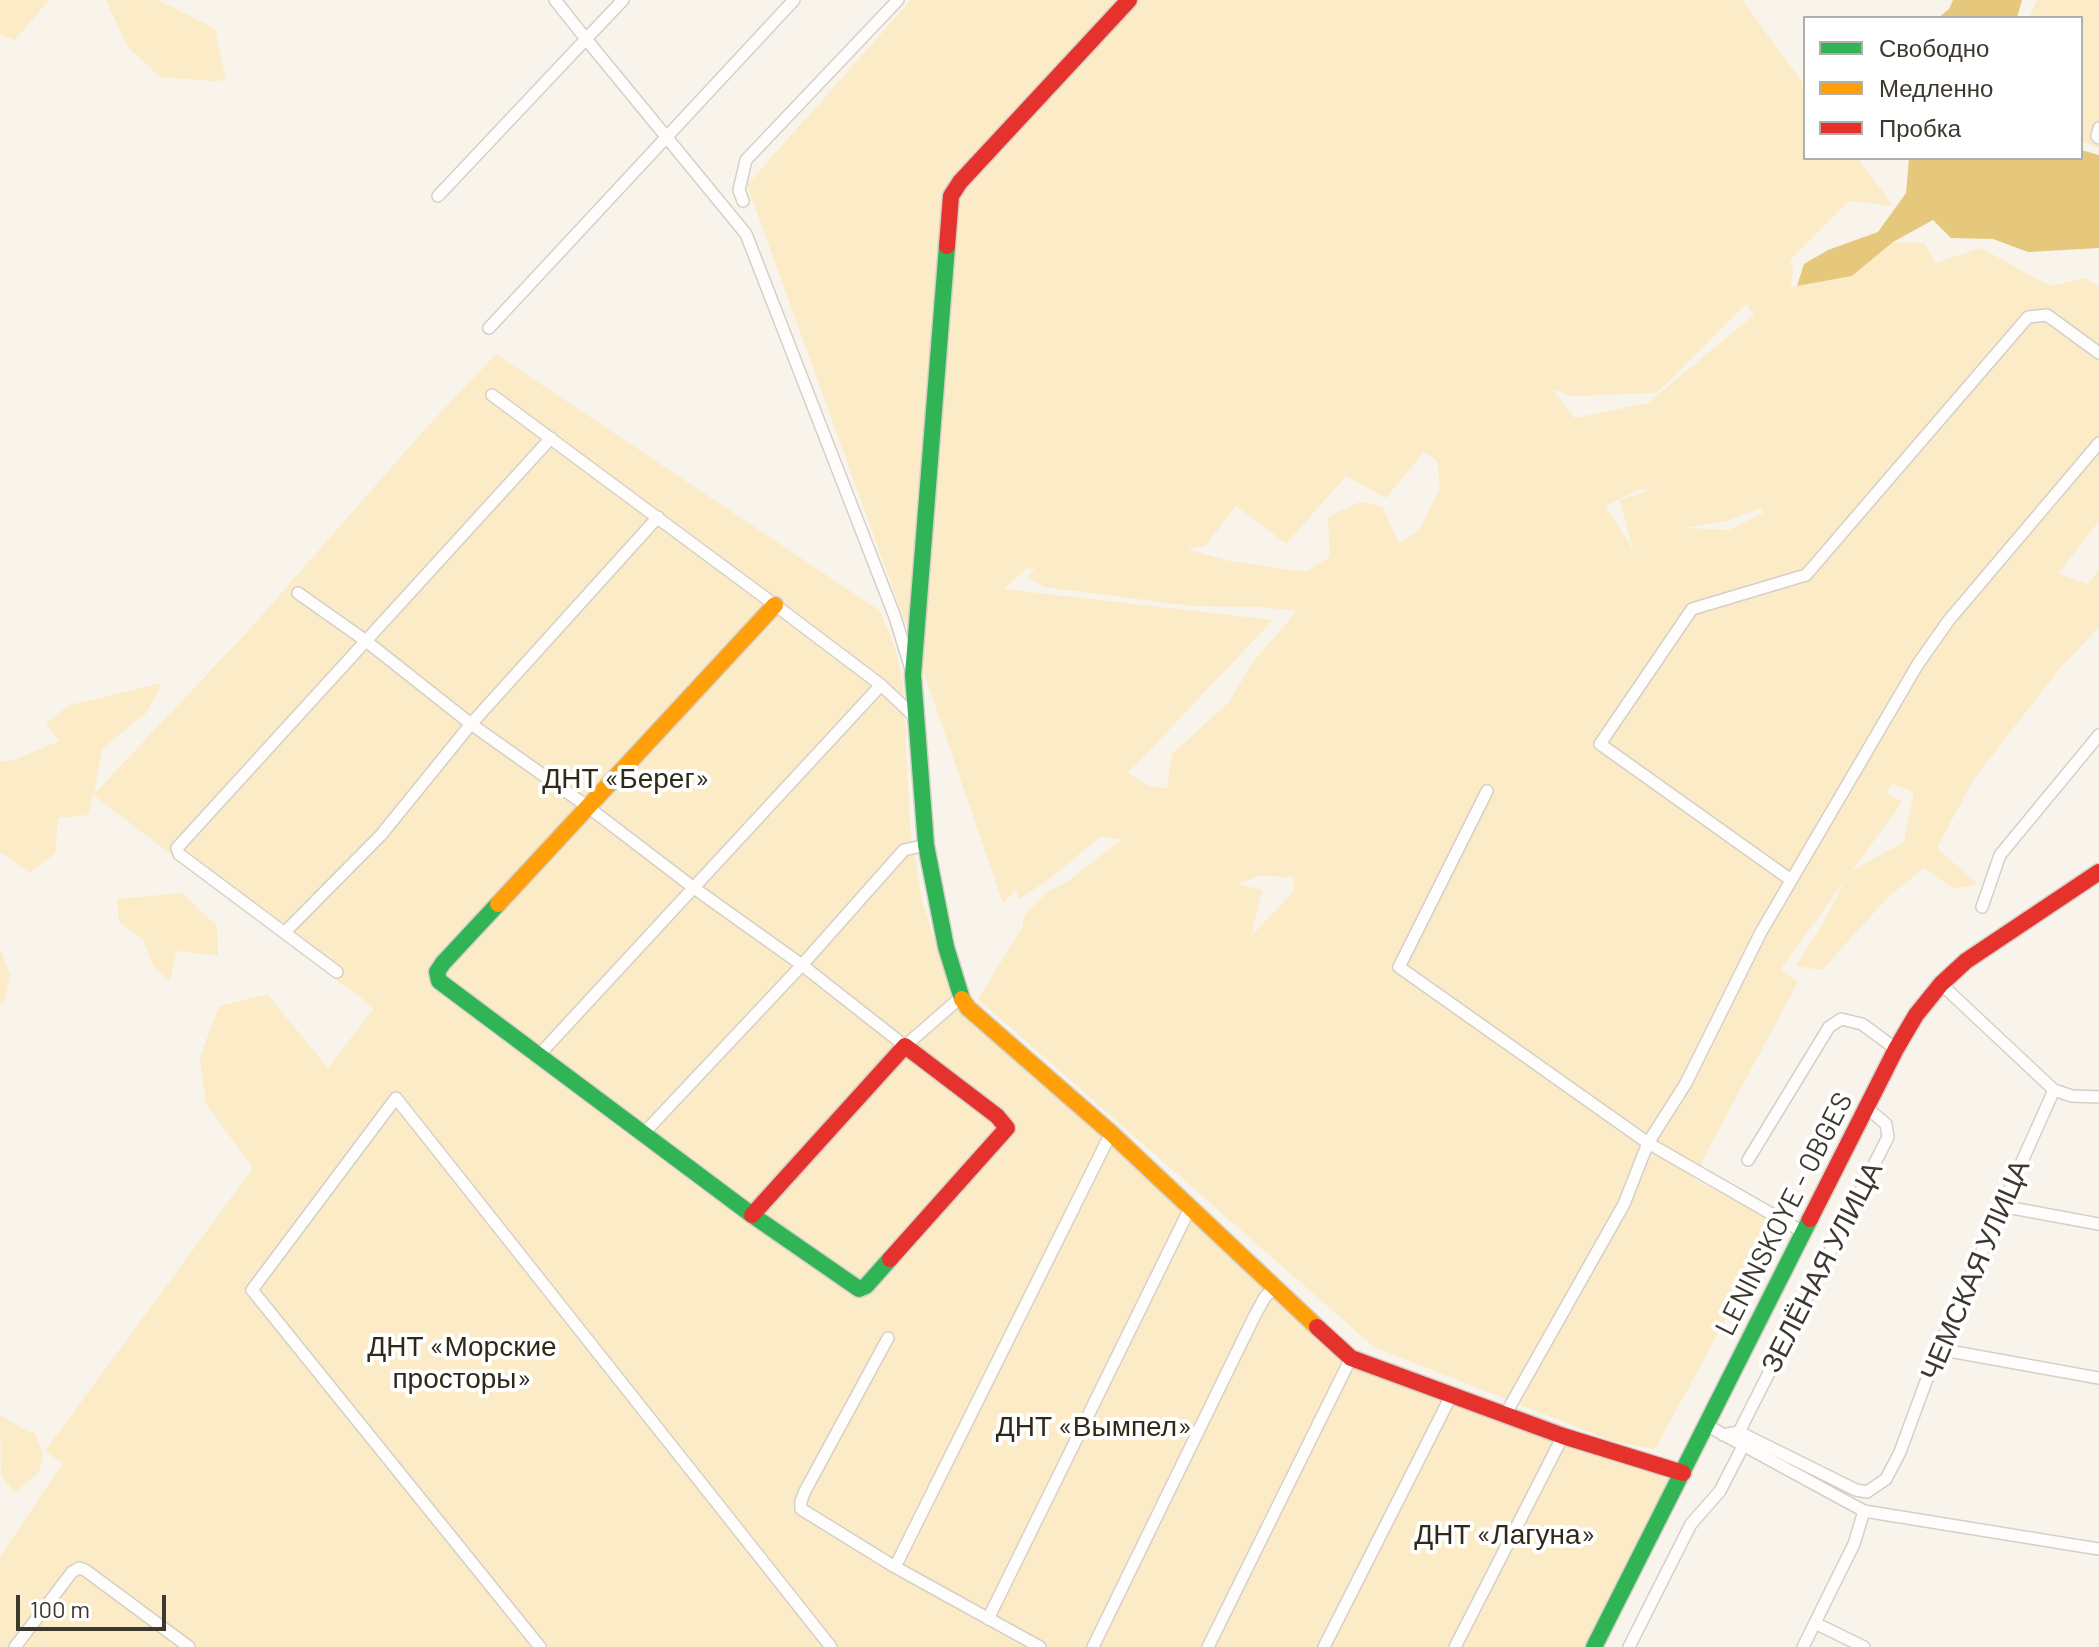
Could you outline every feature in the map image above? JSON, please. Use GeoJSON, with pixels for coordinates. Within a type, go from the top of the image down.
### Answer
{"type":"FeatureCollection","features":[{"type":"Feature","properties":{"kind":"street"},"geometry":{"type":"LineString","coordinates":[[555,0],[746,234],[895,617],[913,675]]}},
{"type":"Feature","properties":{"kind":"street"},"geometry":{"type":"LineString","coordinates":[[438,196],[623,0]]}},
{"type":"Feature","properties":{"kind":"street"},"geometry":{"type":"LineString","coordinates":[[489,328],[794,0]]}},
{"type":"Feature","properties":{"kind":"street"},"geometry":{"type":"LineString","coordinates":[[743,201],[739,190],[746,160],[898,0]]}},
{"type":"Feature","properties":{"kind":"street"},"geometry":{"type":"LineString","coordinates":[[1129,0],[960,182],[951,196],[913,675],[926,845],[946,947],[961,997],[968,1008],[1191,1206],[1351,1358],[1563,1436],[1683,1473]]}},
{"type":"Feature","properties":{"kind":"street"},"geometry":{"type":"LineString","coordinates":[[2099,128],[2099,138]]}},
{"type":"Feature","properties":{"kind":"street"},"geometry":{"type":"LineString","coordinates":[[1791,880],[1600,744],[1692,609],[1806,575],[2028,317],[2047,315],[2099,353]]}},
{"type":"Feature","properties":{"kind":"street"},"geometry":{"type":"LineString","coordinates":[[492,395],[881,685],[917,718]]}},
{"type":"Feature","properties":{"kind":"street"},"geometry":{"type":"LineString","coordinates":[[337,972],[179,854],[177,848],[551,438]]}},
{"type":"Feature","properties":{"kind":"street"},"geometry":{"type":"LineString","coordinates":[[1505,1415],[1624,1204],[1648,1143],[1686,1083],[1761,932],[1918,664],[1949,620],[2099,443]]}},
{"type":"Feature","properties":{"kind":"street"},"geometry":{"type":"LineString","coordinates":[[286,931],[381,835],[471,724],[658,517]]}},
{"type":"Feature","properties":{"kind":"street"},"geometry":{"type":"LineString","coordinates":[[298,593],[366,641],[471,724],[588,807],[802,965],[1005,1123],[1007,1128],[1003,1135],[866,1286],[859,1289],[752,1215],[538,1056],[439,981],[437,972],[443,963],[588,807],[775,605]]}},
{"type":"Feature","properties":{"kind":"street"},"geometry":{"type":"LineString","coordinates":[[538,1056],[881,685]]}},
{"type":"Feature","properties":{"kind":"street"},"geometry":{"type":"LineString","coordinates":[[1982,907],[2000,855],[2099,735]]}},
{"type":"Feature","properties":{"kind":"street"},"geometry":{"type":"LineString","coordinates":[[1487,791],[1399,967],[1648,1143],[1803,1232]]}},
{"type":"Feature","properties":{"kind":"street"},"geometry":{"type":"LineString","coordinates":[[644,1133],[802,965],[904,850],[926,845]]}},
{"type":"Feature","properties":{"kind":"street","name":"LENINSKOYE - OBGES"},"geometry":{"type":"LineString","coordinates":[[1594,1647],[1896,1049],[1927,1000],[1941,984],[1992,942],[2099,872]]}},
{"type":"Feature","properties":{"kind":"street"},"geometry":{"type":"LineString","coordinates":[[1941,984],[2054,1090],[2072,1096],[2099,1097]]}},
{"type":"Feature","properties":{"kind":"street"},"geometry":{"type":"LineString","coordinates":[[752,1215],[905,1046],[961,997]]}},
{"type":"Feature","properties":{"kind":"street"},"geometry":{"type":"LineString","coordinates":[[1748,1160],[1829,1027],[1841,1019],[1862,1024],[1896,1049]]}},
{"type":"Feature","properties":{"kind":"street","name":"ЧЕМСКАЯ УЛИЦА"},"geometry":{"type":"LineString","coordinates":[[1739,1432],[1856,1490],[1867,1492],[1886,1479],[1900,1452],[1938,1349],[2054,1090]]}},
{"type":"Feature","properties":{"kind":"street"},"geometry":{"type":"LineString","coordinates":[[540,1647],[252,1290],[396,1098],[831,1647]]}},
{"type":"Feature","properties":{"kind":"street","name":"ЗЕЛЁНАЯ УЛИЦА"},"geometry":{"type":"LineString","coordinates":[[1739,1432],[1890,1132],[1886,1124],[1867,1108]]}},
{"type":"Feature","properties":{"kind":"street"},"geometry":{"type":"LineString","coordinates":[[895,1567],[1111,1133]]}},
{"type":"Feature","properties":{"kind":"street"},"geometry":{"type":"LineString","coordinates":[[988,1619],[1191,1206]]}},
{"type":"Feature","properties":{"kind":"street"},"geometry":{"type":"LineString","coordinates":[[2001,1206],[2099,1224]]}},
{"type":"Feature","properties":{"kind":"street"},"geometry":{"type":"LineString","coordinates":[[1093,1647],[1255,1315],[1265,1297],[1276,1286]]}},
{"type":"Feature","properties":{"kind":"street"},"geometry":{"type":"LineString","coordinates":[[888,1338],[801,1501],[801,1509],[895,1567],[1040,1647]]}},
{"type":"Feature","properties":{"kind":"street"},"geometry":{"type":"LineString","coordinates":[[1938,1349],[2099,1378]]}},
{"type":"Feature","properties":{"kind":"street"},"geometry":{"type":"LineString","coordinates":[[1208,1647],[1351,1358]]}},
{"type":"Feature","properties":{"kind":"street"},"geometry":{"type":"LineString","coordinates":[[1324,1647],[1451,1396]]}},
{"type":"Feature","properties":{"kind":"street"},"geometry":{"type":"LineString","coordinates":[[1706,1425],[1864,1511],[2099,1549]]}},
{"type":"Feature","properties":{"kind":"street"},"geometry":{"type":"LineString","coordinates":[[1723,1435],[1739,1432]]}},
{"type":"Feature","properties":{"kind":"street"},"geometry":{"type":"LineString","coordinates":[[1455,1647],[1563,1436]]}},
{"type":"Feature","properties":{"kind":"street"},"geometry":{"type":"LineString","coordinates":[[1629,1647],[1691,1524],[1720,1491],[1743,1446]]}},
{"type":"Feature","properties":{"kind":"street"},"geometry":{"type":"LineString","coordinates":[[1803,1647],[1854,1544],[1864,1511]]}},
{"type":"Feature","properties":{"kind":"street"},"geometry":{"type":"LineString","coordinates":[[15,1647],[72,1572],[79,1568],[189,1647]]}},
{"type":"Feature","properties":{"kind":"street"},"geometry":{"type":"LineString","coordinates":[[1815,1623],[1864,1647]]}},
{"type":"Feature","properties":{"kind":"green space"},"geometry":{"type":"Polygon","coordinates":[[[0,0],[49,0],[15,40],[0,35],[0,0]]]}},
{"type":"Feature","properties":{"kind":"green space"},"geometry":{"type":"Polygon","coordinates":[[[106,0],[158,0],[215,29],[226,80],[160,77],[128,47],[106,0]]]}},
{"type":"Feature","properties":{"kind":"green space"},"geometry":{"type":"Polygon","coordinates":[[[911,0],[1742,0],[1803,83],[1803,160],[1859,160],[1893,206],[1849,201],[1789,261],[1793,266],[1791,287],[1852,276],[1893,242],[1924,243],[1936,263],[1981,248],[2050,286],[2084,278],[2099,286],[2099,521],[2058,574],[2088,584],[2099,570],[2099,627],[2061,667],[1973,780],[1937,848],[1977,884],[1954,889],[1924,868],[1888,897],[1822,970],[1795,966],[1819,931],[1846,879],[1780,970],[1798,982],[1705,1155],[1695,1180],[1779,1222],[1655,1449],[1612,1441],[1374,1347],[978,999],[1022,928],[1025,914],[1047,892],[1067,882],[1121,840],[1101,836],[1048,880],[1019,899],[1017,889],[1003,903],[934,702],[747,185],[911,0]],[[1746,304],[1657,393],[1571,396],[1551,388],[1575,418],[1648,403],[1754,315],[1746,304]],[[1424,452],[1386,498],[1346,476],[1286,544],[1236,506],[1205,546],[1187,549],[1230,561],[1305,572],[1330,557],[1328,517],[1360,502],[1382,506],[1399,543],[1420,529],[1440,488],[1437,460],[1424,452]],[[1638,489],[1606,506],[1633,550],[1620,500],[1649,491],[1638,489]],[[1761,508],[1727,521],[1687,528],[1729,530],[1763,513],[1761,508]],[[1035,568],[1026,569],[1004,589],[1273,620],[1128,773],[1150,787],[1167,788],[1172,754],[1229,702],[1253,662],[1297,611],[1191,606],[1044,587],[1027,577],[1035,568]],[[1893,784],[1886,793],[1902,802],[1852,871],[1904,842],[1914,792],[1893,784]],[[1259,876],[1238,884],[1262,890],[1251,936],[1294,891],[1293,877],[1259,876]]]}},
{"type":"Feature","properties":{"kind":"green space"},"geometry":{"type":"Polygon","coordinates":[[[2037,0],[2099,0],[2099,148],[2083,142],[2083,16],[2030,16],[2037,0]]]}},
{"type":"Feature","properties":{"kind":"green space"},"geometry":{"type":"Polygon","coordinates":[[[496,354],[880,611],[894,645],[903,682],[910,827],[922,900],[953,1002],[1062,1101],[1101,1132],[1353,1365],[1673,1476],[1584,1647],[0,1647],[0,1557],[63,1463],[45,1451],[253,1168],[206,1104],[200,1057],[219,1006],[267,994],[328,1068],[374,1008],[93,795],[88,815],[58,818],[55,853],[30,873],[0,852],[0,762],[14,760],[59,741],[46,723],[70,705],[162,683],[147,712],[102,749],[94,794],[248,631],[426,428],[496,354]]]}},
{"type":"Feature","properties":{"kind":"green space"},"geometry":{"type":"Polygon","coordinates":[[[182,893],[217,926],[218,956],[176,951],[170,981],[153,966],[143,939],[119,922],[117,899],[182,893]]]}},
{"type":"Feature","properties":{"kind":"green space"},"geometry":{"type":"Polygon","coordinates":[[[0,948],[10,975],[4,1003],[0,1004],[0,948]]]}},
{"type":"Feature","properties":{"kind":"green space"},"geometry":{"type":"Polygon","coordinates":[[[0,1415],[30,1433],[34,1430],[43,1455],[39,1472],[15,1493],[1,1476],[0,1415]]]}},
{"type":"Feature","properties":{"kind":"shaded area"},"geometry":{"type":"Polygon","coordinates":[[[1953,0],[2022,0],[2018,16],[1940,16],[1949,9],[1953,0]]]}},
{"type":"Feature","properties":{"kind":"shaded area"},"geometry":{"type":"Polygon","coordinates":[[[2083,151],[2099,155],[2099,248],[2028,252],[1993,239],[1951,238],[1933,220],[1893,242],[1852,276],[1797,286],[1804,264],[1828,250],[1878,232],[1906,193],[1909,160],[2083,160],[2083,151]]]}},
{"type":"Feature","properties":{"kind":"traffic: fast"},"geometry":{"type":"LineString","coordinates":[[947,246],[913,675],[926,845],[946,947],[962,999]]}},
{"type":"Feature","properties":{"kind":"traffic: fast"},"geometry":{"type":"LineString","coordinates":[[498,904],[443,963],[437,972],[439,981],[752,1215],[859,1289],[866,1286],[890,1259]]}},
{"type":"Feature","properties":{"kind":"traffic: fast"},"geometry":{"type":"LineString","coordinates":[[1594,1647],[1810,1219]]}},
{"type":"Feature","properties":{"kind":"traffic: slow"},"geometry":{"type":"LineString","coordinates":[[498,904],[775,605]]}},
{"type":"Feature","properties":{"kind":"traffic: slow"},"geometry":{"type":"LineString","coordinates":[[962,999],[968,1008],[1111,1133],[1317,1327]]}},
{"type":"Feature","properties":{"kind":"traffic: jam"},"geometry":{"type":"LineString","coordinates":[[947,246],[951,196],[960,182],[1129,0]]}},
{"type":"Feature","properties":{"kind":"traffic: jam"},"geometry":{"type":"LineString","coordinates":[[1810,1219],[1896,1049],[1916,1015],[1941,984],[1966,961],[2099,872]]}},
{"type":"Feature","properties":{"kind":"traffic: jam"},"geometry":{"type":"LineString","coordinates":[[752,1215],[905,1046],[997,1116],[1007,1128],[890,1259]]}},
{"type":"Feature","properties":{"kind":"traffic: jam"},"geometry":{"type":"LineString","coordinates":[[1317,1327],[1351,1358],[1563,1436],[1683,1473]]}},
{"type":"Feature","properties":{"kind":"park label","name":"ДНТ «Берег»"},"geometry":{"type":"Point","coordinates":[626,779]}},
{"type":"Feature","properties":{"kind":"park label","name":"ДНТ «Морские просторы»"},"geometry":{"type":"Point","coordinates":[462,1363]}},
{"type":"Feature","properties":{"kind":"park label","name":"ДНТ «Вымпел»"},"geometry":{"type":"Point","coordinates":[1094,1427]}},
{"type":"Feature","properties":{"kind":"park label","name":"ДНТ «Лагуна»"},"geometry":{"type":"Point","coordinates":[1505,1535]}}]}
